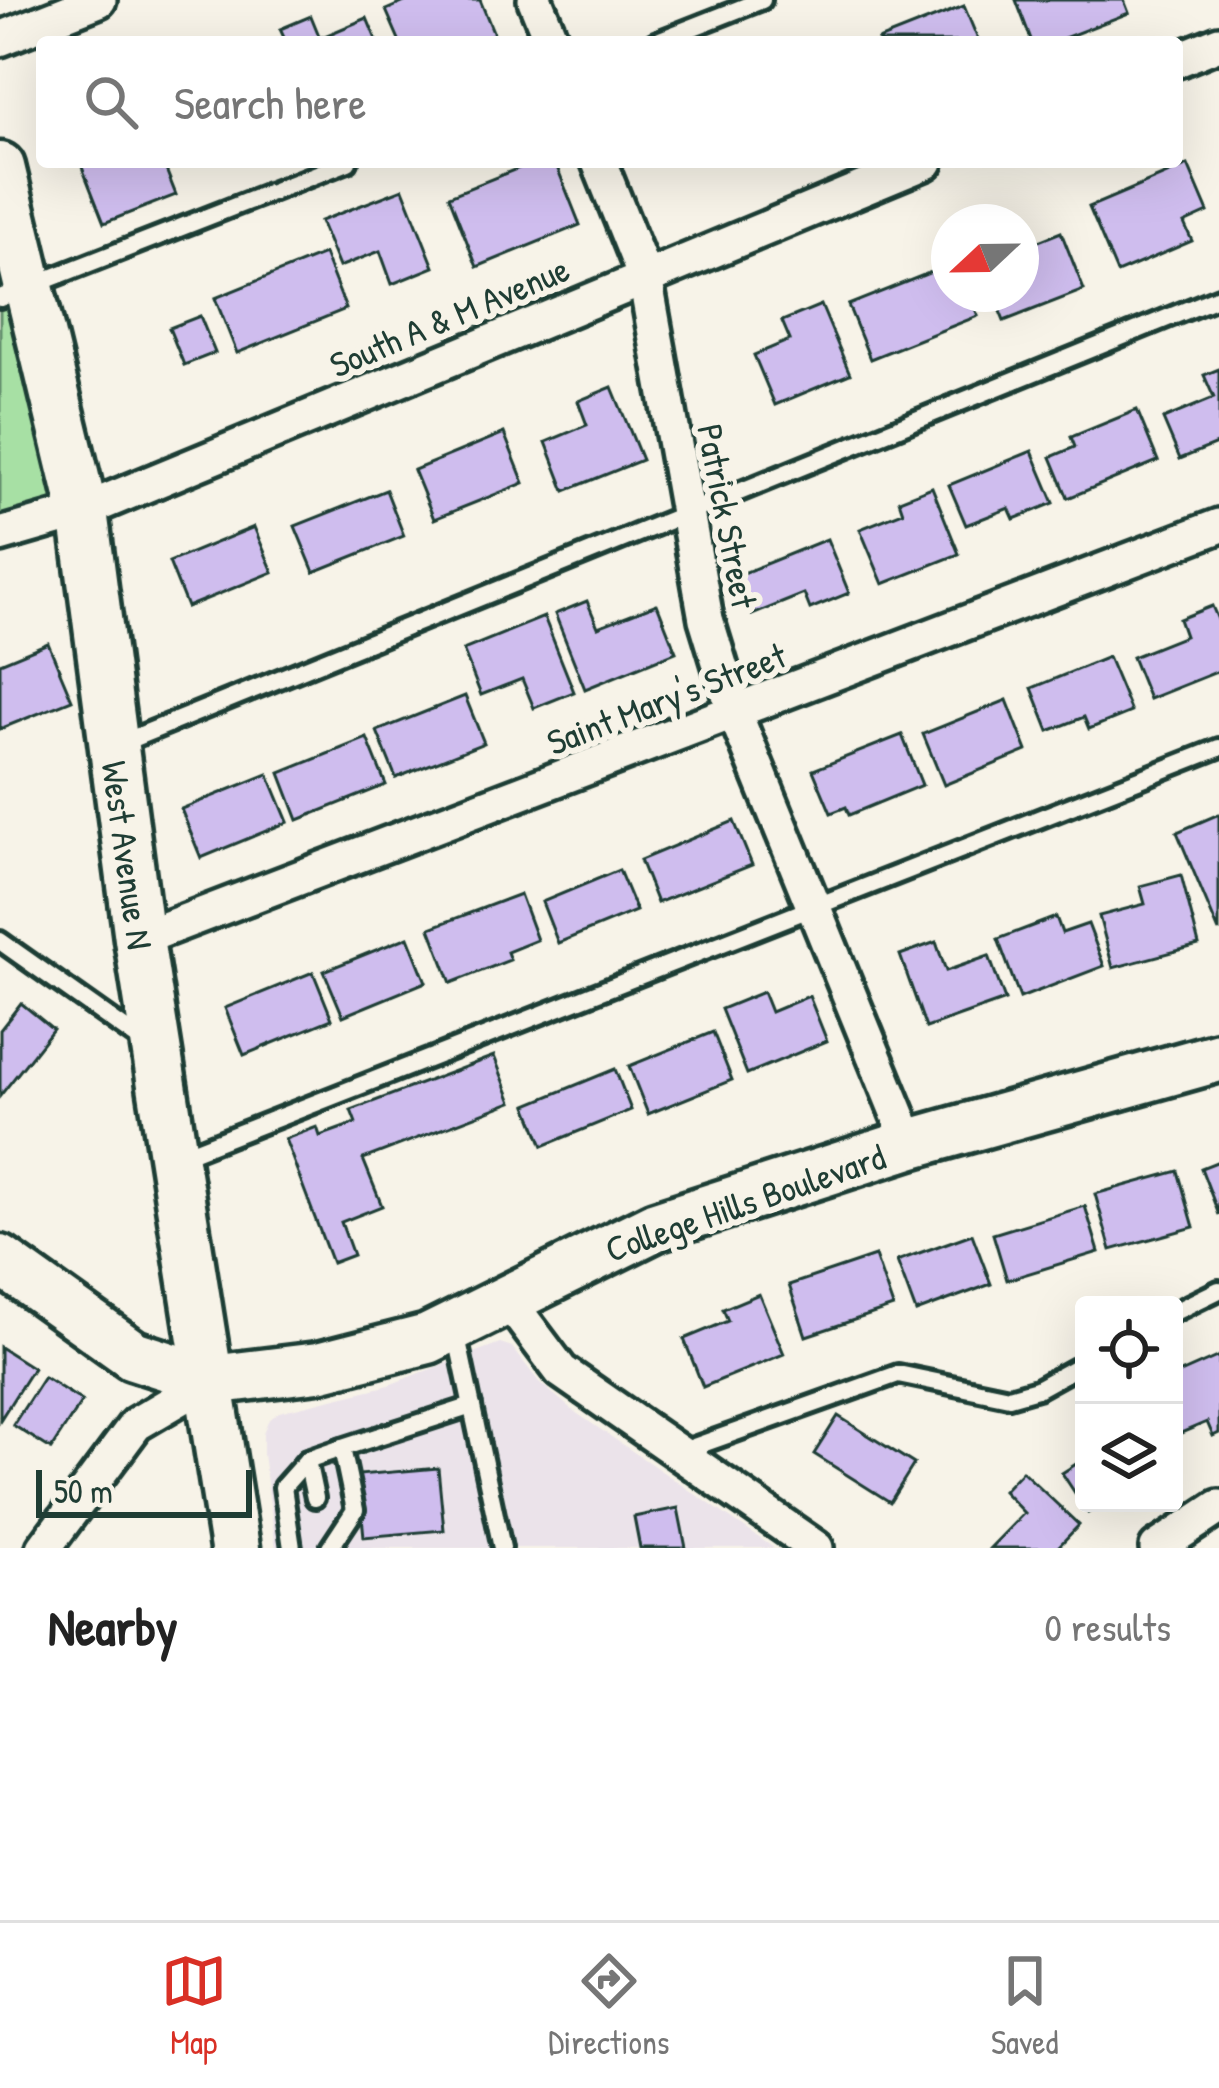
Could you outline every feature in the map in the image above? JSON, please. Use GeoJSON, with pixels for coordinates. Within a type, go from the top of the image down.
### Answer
{"type":"FeatureCollection","features":[{"type":"Feature","properties":{"kind":"main road","name":"West Avenue N"},"geometry":{"type":"LineString","coordinates":[[0,167],[15,293],[82,511],[139,939],[236,1548]]}},
{"type":"Feature","properties":{"kind":"main road","name":"College Hills Boulevard"},"geometry":{"type":"LineString","coordinates":[[211,1380],[318,1366],[428,1340],[656,1226],[910,1144],[1219,1057]]}},
{"type":"Feature","properties":{"kind":"main road"},"geometry":{"type":"LineString","coordinates":[[0,1260],[134,1355],[211,1380]]}},
{"type":"Feature","properties":{"kind":"street"},"geometry":{"type":"LineString","coordinates":[[0,39],[99,0]]}},
{"type":"Feature","properties":{"kind":"street"},"geometry":{"type":"LineString","coordinates":[[535,0],[550,36]]}},
{"type":"Feature","properties":{"kind":"street"},"geometry":{"type":"LineString","coordinates":[[1183,58],[1219,43]]}},
{"type":"Feature","properties":{"kind":"street","name":"Patrick Street"},"geometry":{"type":"LineString","coordinates":[[601,168],[644,277],[706,619],[736,714],[910,1144]]}},
{"type":"Feature","properties":{"kind":"street","name":"South A & M Avenue"},"geometry":{"type":"LineString","coordinates":[[0,536],[82,511],[911,168]]}},
{"type":"Feature","properties":{"kind":"street","name":"Saint Mary's Street"},"geometry":{"type":"LineString","coordinates":[[139,939],[1219,526]]}},
{"type":"Feature","properties":{"kind":"street"},"geometry":{"type":"LineString","coordinates":[[507,1299],[561,1371],[816,1548]]}},
{"type":"Feature","properties":{"kind":"street"},"geometry":{"type":"LineString","coordinates":[[44,1548],[136,1424],[211,1380]]}},
{"type":"Feature","properties":{"kind":"street"},"geometry":{"type":"LineString","coordinates":[[1157,1548],[1219,1507]]}},
{"type":"Feature","properties":{"kind":"lane"},"geometry":{"type":"LineString","coordinates":[[670,36],[762,0]]}},
{"type":"Feature","properties":{"kind":"lane"},"geometry":{"type":"LineString","coordinates":[[15,293],[333,168]]}},
{"type":"Feature","properties":{"kind":"lane"},"geometry":{"type":"LineString","coordinates":[[114,746],[1219,297]]}},
{"type":"Feature","properties":{"kind":"lane"},"geometry":{"type":"LineString","coordinates":[[175,1159],[1219,748]]}},
{"type":"Feature","properties":{"kind":"lane"},"geometry":{"type":"LineString","coordinates":[[0,941],[158,1052]]}},
{"type":"Feature","properties":{"kind":"lane"},"geometry":{"type":"LineString","coordinates":[[1183,1308],[1219,1290]]}},
{"type":"Feature","properties":{"kind":"lane"},"geometry":{"type":"LineString","coordinates":[[454,1325],[502,1548]]}},
{"type":"Feature","properties":{"kind":"lane"},"geometry":{"type":"LineString","coordinates":[[676,1453],[898,1374],[1010,1397],[1037,1390],[1075,1368]]}},
{"type":"Feature","properties":{"kind":"lane"},"geometry":{"type":"LineString","coordinates":[[292,1548],[283,1486],[307,1460],[472,1406]]}},
{"type":"Feature","properties":{"kind":"lane"},"geometry":{"type":"LineString","coordinates":[[325,1542],[355,1510],[342,1448]]}},
{"type":"Feature","properties":{"kind":"lane"},"geometry":{"type":"LineString","coordinates":[[307,1460],[315,1498]]}},
{"type":"Feature","properties":{"kind":"shaded area"},"geometry":{"type":"Polygon","coordinates":[[[500,1343],[512,1347],[539,1382],[575,1412],[774,1548],[276,1548],[263,1454],[268,1421],[279,1412],[386,1386],[500,1343]]]}},
{"type":"Feature","properties":{"kind":"green space"},"geometry":{"type":"Polygon","coordinates":[[[24,294],[55,500],[0,520],[0,304],[24,294]]]}},
{"type":"Feature","properties":{"kind":"building"},"geometry":{"type":"Polygon","coordinates":[[[409,0],[480,0],[494,34],[397,36],[386,10],[409,0]]]}},
{"type":"Feature","properties":{"kind":"building"},"geometry":{"type":"Polygon","coordinates":[[[1016,0],[1124,0],[1129,13],[1070,36],[1030,36],[1016,0]]]}},
{"type":"Feature","properties":{"kind":"building"},"geometry":{"type":"Polygon","coordinates":[[[964,6],[976,36],[888,36],[964,6]]]}},
{"type":"Feature","properties":{"kind":"building"},"geometry":{"type":"Polygon","coordinates":[[[311,16],[319,36],[283,36],[280,29],[311,16]]]}},
{"type":"Feature","properties":{"kind":"building"},"geometry":{"type":"Polygon","coordinates":[[[367,18],[374,36],[325,36],[367,18]]]}},
{"type":"Feature","properties":{"kind":"building"},"geometry":{"type":"Polygon","coordinates":[[[1188,165],[1208,212],[1184,223],[1192,241],[1117,273],[1089,207],[1188,165]]]}},
{"type":"Feature","properties":{"kind":"building"},"geometry":{"type":"Polygon","coordinates":[[[82,168],[165,168],[176,195],[104,223],[82,168]]]}},
{"type":"Feature","properties":{"kind":"building"},"geometry":{"type":"Polygon","coordinates":[[[519,168],[557,168],[580,225],[477,267],[449,196],[519,168]]]}},
{"type":"Feature","properties":{"kind":"building"},"geometry":{"type":"Polygon","coordinates":[[[403,189],[434,267],[392,284],[380,251],[339,267],[320,221],[403,189]]]}},
{"type":"Feature","properties":{"kind":"building"},"geometry":{"type":"Polygon","coordinates":[[[1061,232],[1084,290],[1039,307],[1039,241],[1061,232]]]}},
{"type":"Feature","properties":{"kind":"building"},"geometry":{"type":"Polygon","coordinates":[[[324,254],[346,309],[237,353],[215,298],[324,254]]]}},
{"type":"Feature","properties":{"kind":"building"},"geometry":{"type":"Polygon","coordinates":[[[931,272],[931,312],[976,312],[978,316],[870,359],[848,305],[931,272]]]}},
{"type":"Feature","properties":{"kind":"building"},"geometry":{"type":"Polygon","coordinates":[[[821,305],[850,374],[775,405],[754,355],[790,340],[782,321],[821,305]]]}},
{"type":"Feature","properties":{"kind":"building"},"geometry":{"type":"Polygon","coordinates":[[[1000,312],[1027,312],[1004,321],[1000,312]]]}},
{"type":"Feature","properties":{"kind":"building"},"geometry":{"type":"Polygon","coordinates":[[[200,316],[215,353],[184,365],[169,328],[200,316]]]}},
{"type":"Feature","properties":{"kind":"building"},"geometry":{"type":"Polygon","coordinates":[[[1219,369],[1219,443],[1180,459],[1163,419],[1214,398],[1204,375],[1219,369]]]}},
{"type":"Feature","properties":{"kind":"building"},"geometry":{"type":"Polygon","coordinates":[[[612,387],[642,460],[565,491],[546,442],[587,425],[578,401],[612,387]]]}},
{"type":"Feature","properties":{"kind":"building"},"geometry":{"type":"Polygon","coordinates":[[[1137,410],[1158,461],[1068,498],[1051,457],[1075,447],[1071,437],[1137,410]]]}},
{"type":"Feature","properties":{"kind":"building"},"geometry":{"type":"Polygon","coordinates":[[[504,433],[524,483],[434,519],[414,470],[504,433]]]}},
{"type":"Feature","properties":{"kind":"building"},"geometry":{"type":"Polygon","coordinates":[[[1032,451],[1054,503],[1014,519],[1009,508],[966,525],[949,485],[1032,451]]]}},
{"type":"Feature","properties":{"kind":"building"},"geometry":{"type":"Polygon","coordinates":[[[932,487],[959,554],[883,584],[860,529],[903,512],[899,500],[932,487]]]}},
{"type":"Feature","properties":{"kind":"building"},"geometry":{"type":"Polygon","coordinates":[[[386,490],[404,536],[314,572],[295,526],[386,490]]]}},
{"type":"Feature","properties":{"kind":"building"},"geometry":{"type":"Polygon","coordinates":[[[254,527],[273,572],[187,607],[169,562],[254,527]]]}},
{"type":"Feature","properties":{"kind":"building"},"geometry":{"type":"Polygon","coordinates":[[[827,539],[849,593],[810,609],[804,594],[752,615],[736,576],[827,539]]]}},
{"type":"Feature","properties":{"kind":"building"},"geometry":{"type":"Polygon","coordinates":[[[587,601],[598,627],[657,604],[676,652],[585,689],[555,614],[587,601]]]}},
{"type":"Feature","properties":{"kind":"building"},"geometry":{"type":"Polygon","coordinates":[[[1212,606],[1219,622],[1219,671],[1149,699],[1132,657],[1185,636],[1179,619],[1212,606]]]}},
{"type":"Feature","properties":{"kind":"building"},"geometry":{"type":"Polygon","coordinates":[[[544,617],[574,692],[534,708],[522,679],[481,695],[463,650],[544,617]]]}},
{"type":"Feature","properties":{"kind":"building"},"geometry":{"type":"Polygon","coordinates":[[[48,643],[72,700],[0,729],[0,663],[48,643]]]}},
{"type":"Feature","properties":{"kind":"building"},"geometry":{"type":"Polygon","coordinates":[[[1108,657],[1131,712],[1089,729],[1084,717],[1049,731],[1032,688],[1108,657]]]}},
{"type":"Feature","properties":{"kind":"building"},"geometry":{"type":"Polygon","coordinates":[[[465,696],[484,743],[396,778],[377,731],[465,696]]]}},
{"type":"Feature","properties":{"kind":"building"},"geometry":{"type":"Polygon","coordinates":[[[1007,700],[1027,751],[944,785],[923,734],[1007,700]]]}},
{"type":"Feature","properties":{"kind":"building"},"geometry":{"type":"Polygon","coordinates":[[[902,735],[922,785],[849,815],[846,807],[831,813],[813,770],[902,735]]]}},
{"type":"Feature","properties":{"kind":"building"},"geometry":{"type":"Polygon","coordinates":[[[367,738],[386,785],[298,820],[280,773],[367,738]]]}},
{"type":"Feature","properties":{"kind":"building"},"geometry":{"type":"Polygon","coordinates":[[[268,774],[288,822],[201,858],[181,809],[268,774]]]}},
{"type":"Feature","properties":{"kind":"building"},"geometry":{"type":"Polygon","coordinates":[[[1219,814],[1219,932],[1177,832],[1219,814]]]}},
{"type":"Feature","properties":{"kind":"building"},"geometry":{"type":"Polygon","coordinates":[[[734,821],[752,865],[657,903],[640,860],[734,821]]]}},
{"type":"Feature","properties":{"kind":"building"},"geometry":{"type":"Polygon","coordinates":[[[619,870],[636,911],[558,943],[542,902],[619,870]]]}},
{"type":"Feature","properties":{"kind":"building"},"geometry":{"type":"Polygon","coordinates":[[[1181,875],[1199,945],[1113,968],[1099,916],[1145,904],[1140,886],[1181,875]]]}},
{"type":"Feature","properties":{"kind":"building"},"geometry":{"type":"Polygon","coordinates":[[[520,894],[537,940],[507,952],[510,960],[451,983],[430,928],[520,894]]]}},
{"type":"Feature","properties":{"kind":"building"},"geometry":{"type":"Polygon","coordinates":[[[1056,917],[1062,933],[1088,924],[1104,966],[1020,998],[998,939],[1056,917]]]}},
{"type":"Feature","properties":{"kind":"building"},"geometry":{"type":"Polygon","coordinates":[[[408,937],[426,982],[343,1016],[324,971],[408,937]]]}},
{"type":"Feature","properties":{"kind":"building"},"geometry":{"type":"Polygon","coordinates":[[[936,942],[946,971],[989,956],[1005,1000],[926,1028],[900,955],[936,942]]]}},
{"type":"Feature","properties":{"kind":"building"},"geometry":{"type":"Polygon","coordinates":[[[313,972],[332,1019],[244,1055],[225,1008],[313,972]]]}},
{"type":"Feature","properties":{"kind":"building"},"geometry":{"type":"Polygon","coordinates":[[[763,992],[771,1012],[809,996],[827,1041],[747,1074],[721,1009],[763,992]]]}},
{"type":"Feature","properties":{"kind":"building"},"geometry":{"type":"Polygon","coordinates":[[[21,1003],[53,1029],[0,1096],[0,1030],[21,1003]]]}},
{"type":"Feature","properties":{"kind":"building"},"geometry":{"type":"Polygon","coordinates":[[[713,1032],[732,1080],[648,1114],[629,1066],[713,1032]]]}},
{"type":"Feature","properties":{"kind":"building"},"geometry":{"type":"Polygon","coordinates":[[[494,1056],[512,1102],[363,1159],[382,1206],[341,1222],[353,1255],[332,1263],[285,1139],[317,1127],[320,1136],[356,1123],[351,1110],[494,1056]]]}},
{"type":"Feature","properties":{"kind":"building"},"geometry":{"type":"Polygon","coordinates":[[[615,1069],[631,1110],[543,1146],[527,1105],[615,1069]]]}},
{"type":"Feature","properties":{"kind":"building"},"geometry":{"type":"Polygon","coordinates":[[[1219,1161],[1219,1215],[1201,1168],[1219,1161]]]}},
{"type":"Feature","properties":{"kind":"building"},"geometry":{"type":"Polygon","coordinates":[[[1178,1171],[1194,1227],[1111,1250],[1095,1194],[1178,1171]]]}},
{"type":"Feature","properties":{"kind":"building"},"geometry":{"type":"Polygon","coordinates":[[[1085,1206],[1099,1252],[1007,1280],[993,1234],[1085,1206]]]}},
{"type":"Feature","properties":{"kind":"building"},"geometry":{"type":"Polygon","coordinates":[[[972,1234],[991,1284],[916,1312],[897,1261],[972,1234]]]}},
{"type":"Feature","properties":{"kind":"building"},"geometry":{"type":"Polygon","coordinates":[[[875,1256],[893,1307],[806,1336],[789,1285],[875,1256]]]}},
{"type":"Feature","properties":{"kind":"building"},"geometry":{"type":"Polygon","coordinates":[[[759,1294],[784,1354],[703,1387],[684,1339],[728,1321],[723,1309],[759,1294]]]}},
{"type":"Feature","properties":{"kind":"building"},"geometry":{"type":"Polygon","coordinates":[[[0,1347],[33,1368],[0,1420],[0,1347]]]}},
{"type":"Feature","properties":{"kind":"building"},"geometry":{"type":"Polygon","coordinates":[[[1219,1356],[1219,1433],[1213,1436],[1207,1422],[1183,1432],[1183,1372],[1219,1356]]]}},
{"type":"Feature","properties":{"kind":"building"},"geometry":{"type":"Polygon","coordinates":[[[44,1377],[82,1401],[51,1449],[13,1425],[44,1377]]]}},
{"type":"Feature","properties":{"kind":"building"},"geometry":{"type":"Polygon","coordinates":[[[838,1416],[914,1464],[890,1502],[814,1454],[838,1416]]]}},
{"type":"Feature","properties":{"kind":"building"},"geometry":{"type":"Polygon","coordinates":[[[1075,1465],[1075,1493],[1062,1473],[1075,1465]]]}},
{"type":"Feature","properties":{"kind":"building"},"geometry":{"type":"Polygon","coordinates":[[[438,1468],[444,1530],[364,1537],[358,1475],[438,1468]]]}},
{"type":"Feature","properties":{"kind":"building"},"geometry":{"type":"Polygon","coordinates":[[[1022,1471],[1079,1525],[1057,1548],[990,1548],[1024,1513],[1003,1491],[1022,1471]]]}},
{"type":"Feature","properties":{"kind":"building"},"geometry":{"type":"Polygon","coordinates":[[[678,1508],[686,1548],[640,1548],[634,1517],[678,1508]]]}}]}
